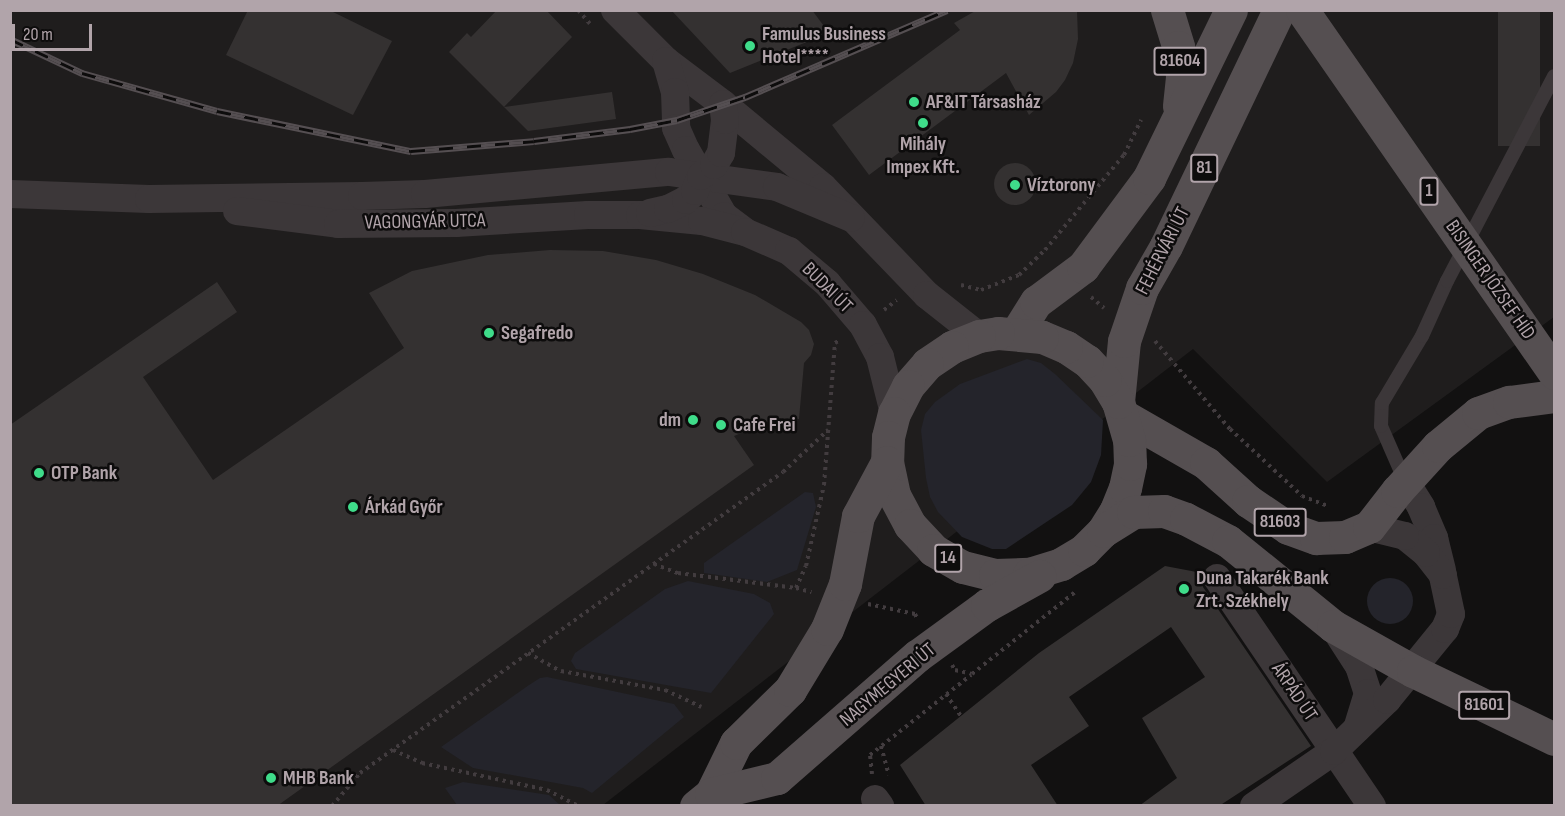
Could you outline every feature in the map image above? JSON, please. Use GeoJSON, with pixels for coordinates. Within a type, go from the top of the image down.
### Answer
{"type":"FeatureCollection","features":[{"type":"Feature","properties":{"kind":"main road","name":"81604"},"geometry":{"type":"LineString","coordinates":[[1167,10],[1178,47],[1182,77],[1179,114]]}},
{"type":"Feature","properties":{"kind":"main road","name":"81"},"geometry":{"type":"LineString","coordinates":[[1017,332],[1036,302],[1083,267],[1149,178],[1231,10]]}},
{"type":"Feature","properties":{"kind":"main road","name":"FEHÉRVÁRI ÚT"},"geometry":{"type":"LineString","coordinates":[[1121,409],[1124,341],[1142,288],[1166,246],[1279,10]]}},
{"type":"Feature","properties":{"kind":"main road","name":"BISINGER JÓZSEF HÍD"},"geometry":{"type":"LineString","coordinates":[[1302,10],[1554,373]]}},
{"type":"Feature","properties":{"kind":"main road","name":"14"},"geometry":{"type":"LineString","coordinates":[[1017,332],[1042,337],[1066,347],[1087,361],[1105,380],[1121,409],[1129,440],[1130,464],[1125,488],[1116,510],[1103,531],[1084,550],[1061,564],[1029,574],[995,575],[963,567],[933,550],[910,525],[894,495],[887,462],[888,437],[894,412],[908,386],[927,364],[952,346],[979,336],[1017,332]]}},
{"type":"Feature","properties":{"kind":"main road"},"geometry":{"type":"LineString","coordinates":[[1369,527],[1405,481],[1438,446],[1478,414],[1509,402],[1554,396]]}},
{"type":"Feature","properties":{"kind":"main road","name":"81603"},"geometry":{"type":"LineString","coordinates":[[1121,409],[1206,463],[1248,501],[1288,528],[1316,538],[1345,537],[1369,527]]}},
{"type":"Feature","properties":{"kind":"main road","name":"NAGYMEGYERI ÚT"},"geometry":{"type":"LineString","coordinates":[[704,800],[736,743],[790,690],[827,629],[845,584],[858,516],[887,462]]}},
{"type":"Feature","properties":{"kind":"main road","name":"81601"},"geometry":{"type":"LineString","coordinates":[[1103,531],[1133,512],[1164,511],[1186,519],[1228,541],[1334,626],[1413,671],[1554,739]]}},
{"type":"Feature","properties":{"kind":"main road","name":"NAGYMEGYERI ÚT"},"geometry":{"type":"LineString","coordinates":[[704,800],[777,778],[917,656],[987,605],[1061,564]]}},
{"type":"Feature","properties":{"kind":"street"},"geometry":{"type":"LineString","coordinates":[[615,10],[666,61],[723,104],[823,187],[939,306],[979,336]]}},
{"type":"Feature","properties":{"kind":"street"},"geometry":{"type":"LineString","coordinates":[[666,61],[675,92],[676,128],[724,216],[745,232]]}},
{"type":"Feature","properties":{"kind":"street"},"geometry":{"type":"LineString","coordinates":[[640,215],[678,205],[695,191],[701,176],[714,165],[721,153],[725,120],[723,104]]}},
{"type":"Feature","properties":{"kind":"street"},"geometry":{"type":"LineString","coordinates":[[636,176],[667,143],[676,128]]}},
{"type":"Feature","properties":{"kind":"street","name":"VAGONGYÁR UTCA"},"geometry":{"type":"LineString","coordinates":[[10,194],[149,199],[425,194],[669,172],[701,176]]}},
{"type":"Feature","properties":{"kind":"street"},"geometry":{"type":"LineString","coordinates":[[701,176],[777,187],[851,218]]}},
{"type":"Feature","properties":{"kind":"street","name":"VAGONGYÁR UTCA"},"geometry":{"type":"LineString","coordinates":[[149,199],[338,224],[456,224],[588,215],[640,215],[702,221]]}},
{"type":"Feature","properties":{"kind":"street","name":"BUDAI ÚT"},"geometry":{"type":"LineString","coordinates":[[702,221],[745,232],[789,251],[827,283],[863,325],[879,357],[894,412]]}},
{"type":"Feature","properties":{"kind":"street"},"geometry":{"type":"LineString","coordinates":[[1254,806],[1334,751],[1357,730],[1413,671],[1445,629],[1451,614],[1434,538],[1421,507],[1405,481]]}},
{"type":"Feature","properties":{"kind":"street"},"geometry":{"type":"LineString","coordinates":[[1369,527],[1405,536],[1426,553],[1443,575]]}},
{"type":"Feature","properties":{"kind":"street","name":"ÁRPÁD ÚT"},"geometry":{"type":"LineString","coordinates":[[1217,578],[1372,806]]}},
{"type":"Feature","properties":{"kind":"street"},"geometry":{"type":"LineString","coordinates":[[1334,626],[1359,666],[1368,693],[1357,730]]}},
{"type":"Feature","properties":{"kind":"lane"},"geometry":{"type":"LineString","coordinates":[[1405,481],[1381,426],[1382,403],[1422,336],[1447,281],[1554,76]]}},
{"type":"Feature","properties":{"kind":"path"},"geometry":{"type":"LineString","coordinates":[[957,284],[981,290],[1018,275],[1044,249],[1124,154],[1144,115]]}},
{"type":"Feature","properties":{"kind":"path"},"geometry":{"type":"LineString","coordinates":[[1128,324],[1152,336],[1230,429]]}},
{"type":"Feature","properties":{"kind":"path"},"geometry":{"type":"LineString","coordinates":[[654,564],[678,573],[796,588],[806,566],[824,485],[835,343],[863,325]]}},
{"type":"Feature","properties":{"kind":"path"},"geometry":{"type":"LineString","coordinates":[[332,806],[353,779],[783,472],[828,430]]}},
{"type":"Feature","properties":{"kind":"path"},"geometry":{"type":"LineString","coordinates":[[865,604],[915,614]]}},
{"type":"Feature","properties":{"kind":"path"},"geometry":{"type":"LineString","coordinates":[[528,653],[561,672],[666,690],[701,707]]}},
{"type":"Feature","properties":{"kind":"path"},"geometry":{"type":"LineString","coordinates":[[870,754],[972,674]]}},
{"type":"Feature","properties":{"kind":"path"},"geometry":{"type":"LineString","coordinates":[[945,694],[961,716]]}},
{"type":"Feature","properties":{"kind":"path"},"geometry":{"type":"LineString","coordinates":[[881,746],[881,793]]}},
{"type":"Feature","properties":{"kind":"path"},"geometry":{"type":"LineString","coordinates":[[393,750],[422,763],[547,790],[579,806]]}},
{"type":"Feature","properties":{"kind":"shaded area"},"geometry":{"type":"Polygon","coordinates":[[[10,11],[1554,11],[1554,317],[1327,482],[1193,349],[603,805],[11,805],[10,11]]]}},
{"type":"Feature","properties":{"kind":"shaded area"},"geometry":{"type":"Polygon","coordinates":[[[1027,359],[1041,363],[1055,374],[1103,420],[1101,455],[1091,482],[1072,505],[1006,549],[992,549],[962,537],[938,512],[930,497],[926,478],[921,430],[925,414],[935,402],[960,384],[1027,359]]]}},
{"type":"Feature","properties":{"kind":"shaded area"},"geometry":{"type":"Polygon","coordinates":[[[805,492],[813,493],[816,507],[797,570],[767,582],[704,573],[704,563],[805,492]]]}},
{"type":"Feature","properties":{"kind":"shaded area"},"geometry":{"type":"Polygon","coordinates":[[[1390,578],[1406,585],[1413,601],[1406,617],[1390,624],[1374,617],[1367,601],[1374,585],[1390,578]]]}},
{"type":"Feature","properties":{"kind":"shaded area"},"geometry":{"type":"Polygon","coordinates":[[[688,581],[754,594],[770,603],[774,614],[711,693],[576,669],[571,661],[575,653],[665,589],[688,581]]]}},
{"type":"Feature","properties":{"kind":"shaded area"},"geometry":{"type":"Polygon","coordinates":[[[547,677],[674,704],[684,717],[592,793],[583,788],[473,768],[441,747],[529,685],[540,678],[547,677]]]}},
{"type":"Feature","properties":{"kind":"shaded area"},"geometry":{"type":"Polygon","coordinates":[[[463,782],[549,795],[560,805],[457,805],[445,788],[463,782]]]}},
{"type":"Feature","properties":{"kind":"building"},"geometry":{"type":"Polygon","coordinates":[[[248,10],[329,10],[392,41],[353,115],[226,55],[248,10]]]}},
{"type":"Feature","properties":{"kind":"building"},"geometry":{"type":"Polygon","coordinates":[[[497,10],[546,10],[572,37],[504,107],[449,52],[467,33],[471,37],[497,10]]]}},
{"type":"Feature","properties":{"kind":"building","name":"Famulus Business Hotel****"},"geometry":{"type":"Polygon","coordinates":[[[671,10],[812,10],[829,33],[730,73],[671,10]]]}},
{"type":"Feature","properties":{"kind":"building"},"geometry":{"type":"Polygon","coordinates":[[[977,10],[1077,10],[1078,39],[1073,63],[1065,80],[1056,92],[1029,115],[1006,73],[869,175],[832,125],[960,30],[954,23],[977,10]]]}},
{"type":"Feature","properties":{"kind":"building"},"geometry":{"type":"Polygon","coordinates":[[[1498,10],[1540,10],[1540,146],[1498,146],[1498,10]]]}},
{"type":"Feature","properties":{"kind":"building"},"geometry":{"type":"Polygon","coordinates":[[[612,92],[616,119],[528,131],[504,107],[612,92]]]}},
{"type":"Feature","properties":{"kind":"building","name":"Víztorony"},"geometry":{"type":"Polygon","coordinates":[[[1015,163],[1030,169],[1036,184],[1030,199],[1015,205],[1000,199],[994,184],[1000,169],[1015,163]]]}},
{"type":"Feature","properties":{"kind":"building","name":"Árkád Győr"},"geometry":{"type":"Polygon","coordinates":[[[550,250],[603,251],[656,260],[703,274],[755,295],[801,322],[809,330],[814,344],[811,355],[804,363],[799,419],[777,418],[734,436],[754,465],[277,806],[10,806],[10,425],[217,282],[237,312],[143,377],[213,480],[404,348],[369,293],[412,271],[488,255],[550,250]]]}},
{"type":"Feature","properties":{"kind":"building"},"geometry":{"type":"Polygon","coordinates":[[[1165,566],[1202,573],[1203,587],[1311,746],[1219,806],[1139,806],[1177,778],[1142,718],[1205,677],[1171,627],[1069,697],[1089,726],[1031,765],[1058,806],[926,806],[900,765],[1039,653],[1165,566]]]}},
{"type":"Feature","properties":{"kind":"railway"},"geometry":{"type":"LineString","coordinates":[[10,39],[82,73],[217,111],[411,151],[534,141],[630,129],[677,120],[745,97],[947,10]]}},
{"type":"Feature","properties":{"kind":"place","name":"Famulus Business Hotel****"},"geometry":{"type":"Point","coordinates":[750,46]}},
{"type":"Feature","properties":{"kind":"place","name":"AF&IT Társasház"},"geometry":{"type":"Point","coordinates":[914,102]}},
{"type":"Feature","properties":{"kind":"place","name":"Mihály Impex Kft."},"geometry":{"type":"Point","coordinates":[923,123]}},
{"type":"Feature","properties":{"kind":"place","name":"Víztorony"},"geometry":{"type":"Point","coordinates":[1015,185]}},
{"type":"Feature","properties":{"kind":"place","name":"Segafredo"},"geometry":{"type":"Point","coordinates":[489,333]}},
{"type":"Feature","properties":{"kind":"place","name":"dm"},"geometry":{"type":"Point","coordinates":[693,420]}},
{"type":"Feature","properties":{"kind":"place","name":"Cafe Frei"},"geometry":{"type":"Point","coordinates":[721,425]}},
{"type":"Feature","properties":{"kind":"place","name":"OTP Bank"},"geometry":{"type":"Point","coordinates":[39,473]}},
{"type":"Feature","properties":{"kind":"place","name":"Árkád Győr"},"geometry":{"type":"Point","coordinates":[353,507]}},
{"type":"Feature","properties":{"kind":"place","name":"Duna Takarék Bank Zrt. Székhely"},"geometry":{"type":"Point","coordinates":[1184,589]}},
{"type":"Feature","properties":{"kind":"place","name":"MHB Bank"},"geometry":{"type":"Point","coordinates":[271,778]}}]}
